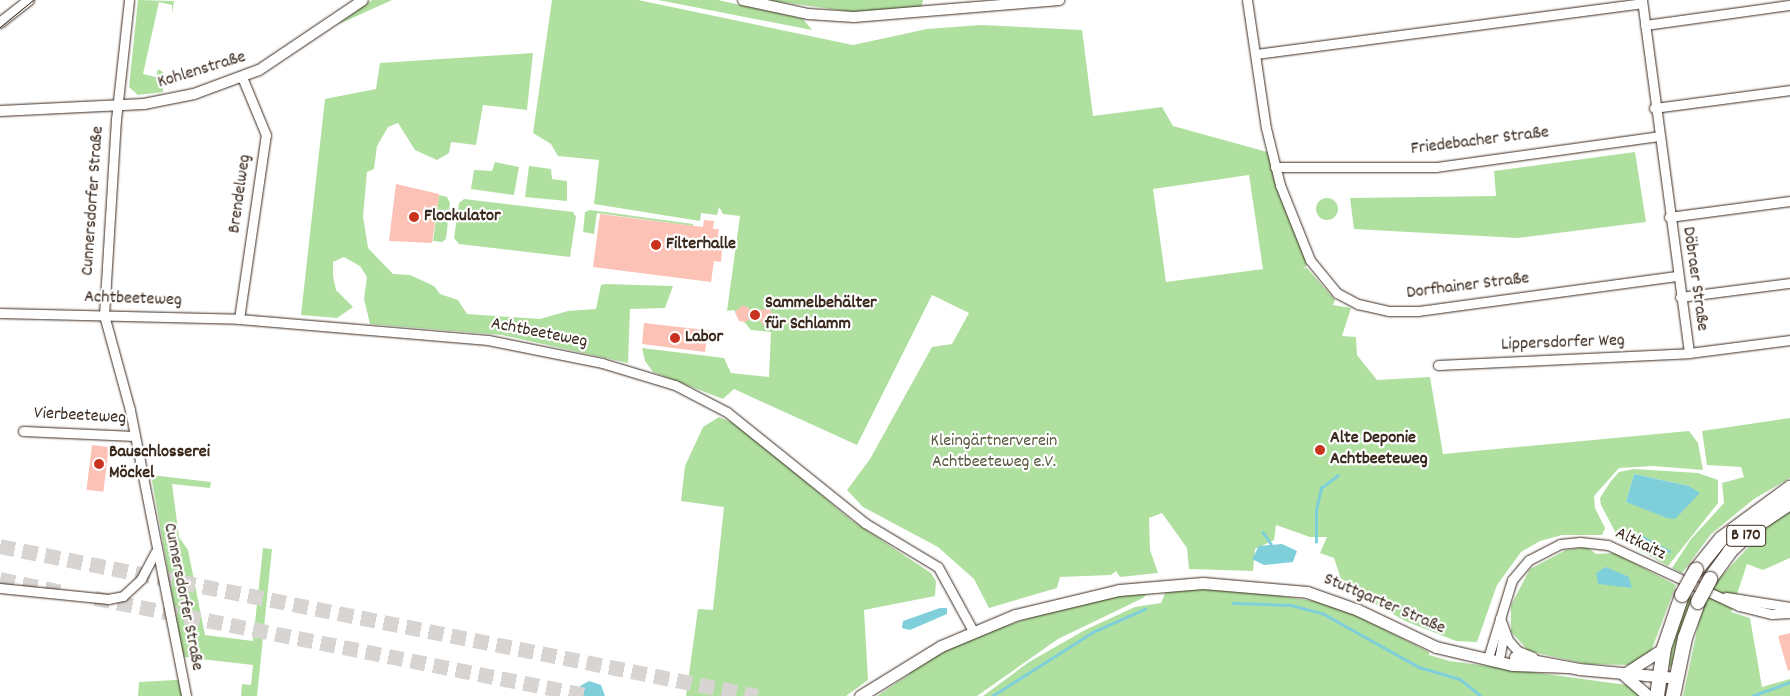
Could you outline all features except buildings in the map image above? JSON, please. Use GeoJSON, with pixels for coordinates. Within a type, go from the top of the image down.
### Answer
{"type":"FeatureCollection","features":[{"type":"Feature","properties":{"kind":"main road","name":"B 170"},"geometry":{"type":"LineString","coordinates":[[1657,696],[1664,648],[1682,595],[1696,570],[1721,539],[1790,488]]}},
{"type":"Feature","properties":{"kind":"main road","name":"B 170"},"geometry":{"type":"LineString","coordinates":[[1674,696],[1677,678],[1698,602],[1710,579],[1730,552],[1754,529],[1790,503]]}},
{"type":"Feature","properties":{"kind":"main road","name":"Stuttgarter Straße"},"geometry":{"type":"LineString","coordinates":[[860,696],[905,666],[973,631],[1090,595],[1159,585],[1237,584],[1316,595],[1358,610],[1436,647],[1540,668],[1568,668],[1677,678]]}},
{"type":"Feature","properties":{"kind":"main road"},"geometry":{"type":"LineString","coordinates":[[1648,696],[1622,674],[1664,648]]}},
{"type":"Feature","properties":{"kind":"main road","name":"Stuttgarter Straße"},"geometry":{"type":"LineString","coordinates":[[1494,658],[1541,660],[1568,668]]}},
{"type":"Feature","properties":{"kind":"street"},"geometry":{"type":"LineString","coordinates":[[0,23],[28,0]]}},
{"type":"Feature","properties":{"kind":"street","name":"Cunnersdorfer Straße"},"geometry":{"type":"LineString","coordinates":[[129,0],[118,105],[104,315],[123,378],[155,554],[186,696]]}},
{"type":"Feature","properties":{"kind":"street","name":"Kohlenstraße"},"geometry":{"type":"LineString","coordinates":[[0,111],[118,105],[167,100],[242,77],[276,60],[363,0]]}},
{"type":"Feature","properties":{"kind":"street"},"geometry":{"type":"LineString","coordinates":[[743,0],[808,14],[854,17],[1059,0]]}},
{"type":"Feature","properties":{"kind":"street","name":"Dorfhainer Straße"},"geometry":{"type":"LineString","coordinates":[[1247,0],[1275,167],[1299,239],[1320,276],[1337,293],[1358,304],[1388,311],[1418,311],[1676,276]]}},
{"type":"Feature","properties":{"kind":"street"},"geometry":{"type":"LineString","coordinates":[[1256,54],[1642,2]]}},
{"type":"Feature","properties":{"kind":"street","name":"Döbraer Straße"},"geometry":{"type":"LineString","coordinates":[[1642,2],[1676,276],[1689,353],[1790,340]]}},
{"type":"Feature","properties":{"kind":"street"},"geometry":{"type":"LineString","coordinates":[[1645,24],[1789,5]]}},
{"type":"Feature","properties":{"kind":"street","name":"Brendelweg"},"geometry":{"type":"LineString","coordinates":[[239,319],[266,135],[242,77]]}},
{"type":"Feature","properties":{"kind":"street"},"geometry":{"type":"LineString","coordinates":[[1654,108],[1790,90]]}},
{"type":"Feature","properties":{"kind":"street","name":"Friedebacher Straße"},"geometry":{"type":"LineString","coordinates":[[1275,167],[1436,167],[1658,136]]}},
{"type":"Feature","properties":{"kind":"street"},"geometry":{"type":"LineString","coordinates":[[1669,217],[1790,201]]}},
{"type":"Feature","properties":{"kind":"street"},"geometry":{"type":"LineString","coordinates":[[1680,297],[1790,283]]}},
{"type":"Feature","properties":{"kind":"street","name":"Achtbeeteweg"},"geometry":{"type":"LineString","coordinates":[[0,313],[239,319],[488,340],[602,363],[675,385],[728,412],[865,523],[938,567],[973,631]]}},
{"type":"Feature","properties":{"kind":"street","name":"Lippersdorfer Weg"},"geometry":{"type":"LineString","coordinates":[[1438,365],[1689,353]]}},
{"type":"Feature","properties":{"kind":"street","name":"Vierbeeteweg"},"geometry":{"type":"LineString","coordinates":[[23,431],[135,436]]}},
{"type":"Feature","properties":{"kind":"street","name":"Altkaitz"},"geometry":{"type":"LineString","coordinates":[[1494,658],[1506,592],[1520,569],[1539,552],[1566,543],[1608,546],[1684,584],[1755,611],[1788,609]]}},
{"type":"Feature","properties":{"kind":"street"},"geometry":{"type":"LineString","coordinates":[[0,588],[108,599],[123,596],[141,579],[155,554]]}},
{"type":"Feature","properties":{"kind":"street","name":"Altkaitz"},"geometry":{"type":"LineString","coordinates":[[1714,594],[1788,609]]}},
{"type":"Feature","properties":{"kind":"street","name":"Altkaitz"},"geometry":{"type":"LineString","coordinates":[[1500,618],[1504,634],[1518,651],[1541,660]]}},
{"type":"Feature","properties":{"kind":"street","name":"Altkaitz"},"geometry":{"type":"LineString","coordinates":[[1494,658],[1504,634]]}},
{"type":"Feature","properties":{"kind":"green space"},"geometry":{"type":"Polygon","coordinates":[[[138,0],[174,1],[172,14],[172,5],[159,2],[143,74],[156,77],[158,69],[163,72],[163,92],[138,95],[129,87],[138,0]]]}},
{"type":"Feature","properties":{"kind":"green space"},"geometry":{"type":"Polygon","coordinates":[[[372,0],[392,0],[337,25],[372,0]]]}},
{"type":"Feature","properties":{"kind":"green space","name":"Kleingärtnerverein Achtbeeteweg e.V."},"geometry":{"type":"Polygon","coordinates":[[[552,0],[638,0],[853,45],[927,29],[981,25],[1082,30],[1093,116],[1162,107],[1173,126],[1271,153],[1310,260],[1303,270],[1306,267],[1335,300],[1333,305],[1351,308],[1342,336],[1356,337],[1357,355],[1377,380],[1430,377],[1443,454],[1689,431],[1698,443],[1703,470],[1653,466],[1619,468],[1594,496],[1595,508],[1605,528],[1602,535],[1562,535],[1540,541],[1521,552],[1497,585],[1477,642],[1456,641],[1405,621],[1343,585],[1334,558],[1320,553],[1327,537],[1310,537],[1276,525],[1274,540],[1255,549],[1253,571],[1189,569],[1187,548],[1162,513],[1149,518],[1150,550],[1158,573],[1120,577],[1116,571],[1111,575],[1060,577],[1057,588],[989,608],[974,579],[938,547],[863,507],[847,490],[870,459],[932,347],[952,344],[969,313],[932,295],[857,445],[734,389],[723,399],[653,372],[645,361],[642,348],[724,358],[731,373],[769,377],[771,332],[751,330],[734,310],[727,311],[740,216],[723,214],[719,207],[717,215],[701,213],[700,221],[594,204],[599,160],[558,156],[551,144],[533,133],[552,0]],[[1249,175],[1153,189],[1166,282],[1263,269],[1249,175]]]}},
{"type":"Feature","properties":{"kind":"green space"},"geometry":{"type":"Polygon","coordinates":[[[658,0],[718,0],[803,19],[812,30],[658,0]]]}},
{"type":"Feature","properties":{"kind":"green space"},"geometry":{"type":"Polygon","coordinates":[[[766,0],[923,0],[921,9],[860,13],[766,0]]]}},
{"type":"Feature","properties":{"kind":"green space"},"geometry":{"type":"Polygon","coordinates":[[[533,53],[527,110],[483,105],[476,145],[451,142],[449,153],[437,160],[415,150],[398,123],[388,127],[377,146],[374,169],[367,172],[363,216],[368,248],[393,274],[410,275],[434,286],[440,294],[458,300],[467,314],[540,319],[568,311],[596,309],[601,285],[605,284],[673,286],[665,308],[630,309],[628,363],[502,335],[370,324],[364,299],[367,277],[360,266],[344,257],[333,262],[333,276],[336,290],[353,307],[337,318],[301,315],[325,99],[376,89],[380,63],[533,53]]]}},
{"type":"Feature","properties":{"kind":"green space"},"geometry":{"type":"Polygon","coordinates":[[[1635,152],[1646,222],[1518,238],[1354,229],[1350,198],[1496,196],[1494,171],[1635,152]]]}},
{"type":"Feature","properties":{"kind":"green space"},"geometry":{"type":"Polygon","coordinates":[[[495,162],[519,167],[514,195],[471,189],[474,170],[492,171],[495,162]]]}},
{"type":"Feature","properties":{"kind":"green space"},"geometry":{"type":"Polygon","coordinates":[[[529,166],[551,169],[552,179],[567,181],[567,201],[525,197],[529,166]]]}},
{"type":"Feature","properties":{"kind":"green space"},"geometry":{"type":"Polygon","coordinates":[[[439,195],[447,197],[450,203],[446,239],[442,242],[433,241],[439,195]]]}},
{"type":"Feature","properties":{"kind":"green space"},"geometry":{"type":"Polygon","coordinates":[[[1323,198],[1331,198],[1338,205],[1338,213],[1331,220],[1323,220],[1316,213],[1316,205],[1323,198]]]}},
{"type":"Feature","properties":{"kind":"green space"},"geometry":{"type":"Polygon","coordinates":[[[464,199],[573,212],[576,217],[570,257],[459,244],[454,238],[459,203],[464,199]]]}},
{"type":"Feature","properties":{"kind":"green space"},"geometry":{"type":"Polygon","coordinates":[[[590,210],[693,224],[693,226],[597,213],[594,234],[583,232],[585,212],[590,210]]]}},
{"type":"Feature","properties":{"kind":"green space"},"geometry":{"type":"Polygon","coordinates":[[[719,417],[740,426],[851,520],[931,573],[936,581],[935,596],[864,610],[868,680],[846,696],[686,696],[698,609],[713,610],[724,507],[681,501],[685,466],[703,427],[719,417]]]}},
{"type":"Feature","properties":{"kind":"green space"},"geometry":{"type":"Polygon","coordinates":[[[1790,418],[1790,478],[1754,499],[1711,534],[1682,573],[1672,568],[1691,539],[1724,503],[1722,483],[1744,477],[1741,467],[1707,465],[1702,431],[1790,418]]]}},
{"type":"Feature","properties":{"kind":"green space"},"geometry":{"type":"Polygon","coordinates":[[[1634,469],[1698,473],[1718,480],[1718,503],[1668,566],[1619,539],[1601,505],[1600,498],[1619,472],[1634,469]],[[1634,474],[1626,502],[1675,518],[1689,486],[1634,474]]]}},
{"type":"Feature","properties":{"kind":"green space"},"geometry":{"type":"Polygon","coordinates":[[[151,475],[211,482],[210,488],[172,484],[179,537],[188,550],[205,635],[253,641],[263,548],[272,549],[257,696],[241,696],[242,684],[251,685],[253,665],[183,657],[151,475]]]}},
{"type":"Feature","properties":{"kind":"green space"},"geometry":{"type":"Polygon","coordinates":[[[1790,511],[1790,558],[1763,570],[1747,564],[1731,612],[1750,618],[1762,687],[1790,679],[1790,696],[1683,696],[1701,612],[1716,582],[1768,526],[1790,511]]]}},
{"type":"Feature","properties":{"kind":"green space"},"geometry":{"type":"Polygon","coordinates":[[[1587,547],[1596,554],[1614,553],[1676,585],[1650,654],[1631,665],[1587,664],[1541,654],[1528,650],[1511,632],[1511,605],[1530,569],[1566,550],[1587,547]]]}},
{"type":"Feature","properties":{"kind":"green space"},"geometry":{"type":"Polygon","coordinates":[[[1215,587],[1334,604],[1429,652],[1429,655],[1450,661],[1627,685],[1644,696],[983,696],[1029,662],[1085,630],[1135,607],[1161,603],[1165,593],[1176,589],[1215,587]]]}},
{"type":"Feature","properties":{"kind":"green space"},"geometry":{"type":"Polygon","coordinates":[[[1151,590],[1143,598],[1058,639],[977,696],[877,696],[910,674],[908,670],[966,639],[1085,600],[1151,590]]]}},
{"type":"Feature","properties":{"kind":"green space"},"geometry":{"type":"Polygon","coordinates":[[[1689,597],[1694,599],[1673,665],[1669,667],[1670,648],[1689,597]]]}},
{"type":"Feature","properties":{"kind":"green space"},"geometry":{"type":"Polygon","coordinates":[[[182,680],[186,696],[138,696],[139,682],[182,680]]]}},
{"type":"Feature","properties":{"kind":"water"},"geometry":{"type":"Polygon","coordinates":[[[1634,474],[1689,486],[1700,493],[1675,519],[1667,518],[1626,502],[1634,474]]]}},
{"type":"Feature","properties":{"kind":"water"},"geometry":{"type":"Polygon","coordinates":[[[1282,544],[1297,551],[1293,562],[1264,565],[1252,559],[1259,546],[1282,544]]]}},
{"type":"Feature","properties":{"kind":"water"},"geometry":{"type":"Polygon","coordinates":[[[1606,567],[1629,577],[1632,588],[1598,584],[1596,573],[1606,567]]]}},
{"type":"Feature","properties":{"kind":"water"},"geometry":{"type":"Polygon","coordinates":[[[940,608],[947,608],[947,614],[910,630],[902,628],[903,621],[940,608]]]}},
{"type":"Feature","properties":{"kind":"water"},"geometry":{"type":"Polygon","coordinates":[[[589,681],[601,685],[605,696],[578,696],[580,686],[589,681]]]}},
{"type":"Feature","properties":{"kind":"waterway"},"geometry":{"type":"LineString","coordinates":[[1316,542],[1316,510],[1321,488],[1338,475]]}},
{"type":"Feature","properties":{"kind":"waterway"},"geometry":{"type":"LineString","coordinates":[[1263,532],[1271,544]]}},
{"type":"Feature","properties":{"kind":"waterway"},"geometry":{"type":"LineString","coordinates":[[1641,536],[1669,551]]}},
{"type":"Feature","properties":{"kind":"waterway"},"geometry":{"type":"LineString","coordinates":[[1233,603],[1291,605],[1324,614],[1419,667],[1460,679],[1481,696]]}},
{"type":"Feature","properties":{"kind":"waterway"},"geometry":{"type":"LineString","coordinates":[[992,696],[1093,632],[1145,609]]}},
{"type":"Feature","properties":{"kind":"waterway"},"geometry":{"type":"LineString","coordinates":[[1752,696],[1790,682]]}},
{"type":"Feature","properties":{"kind":"tunnel"},"geometry":{"type":"LineString","coordinates":[[0,546],[757,696]]}},
{"type":"Feature","properties":{"kind":"tunnel"},"geometry":{"type":"LineString","coordinates":[[0,579],[62,592]]}},
{"type":"Feature","properties":{"kind":"tunnel"},"geometry":{"type":"LineString","coordinates":[[95,598],[591,696]]}},
{"type":"Feature","properties":{"kind":"tram line"},"geometry":{"type":"LineString","coordinates":[[0,27],[33,0]]}},
{"type":"Feature","properties":{"kind":"place","name":"Flockulator"},"geometry":{"type":"Point","coordinates":[414,217]}},
{"type":"Feature","properties":{"kind":"place","name":"Filterhalle"},"geometry":{"type":"Point","coordinates":[656,245]}},
{"type":"Feature","properties":{"kind":"place","name":"Sammelbehälter für Schlamm"},"geometry":{"type":"Point","coordinates":[755,315]}},
{"type":"Feature","properties":{"kind":"place","name":"Labor"},"geometry":{"type":"Point","coordinates":[675,338]}},
{"type":"Feature","properties":{"kind":"place","name":"Alte Deponie Achtbeeteweg"},"geometry":{"type":"Point","coordinates":[1320,450]}},
{"type":"Feature","properties":{"kind":"place","name":"Bauschlosserei Möckel"},"geometry":{"type":"Point","coordinates":[99,464]}}]}
